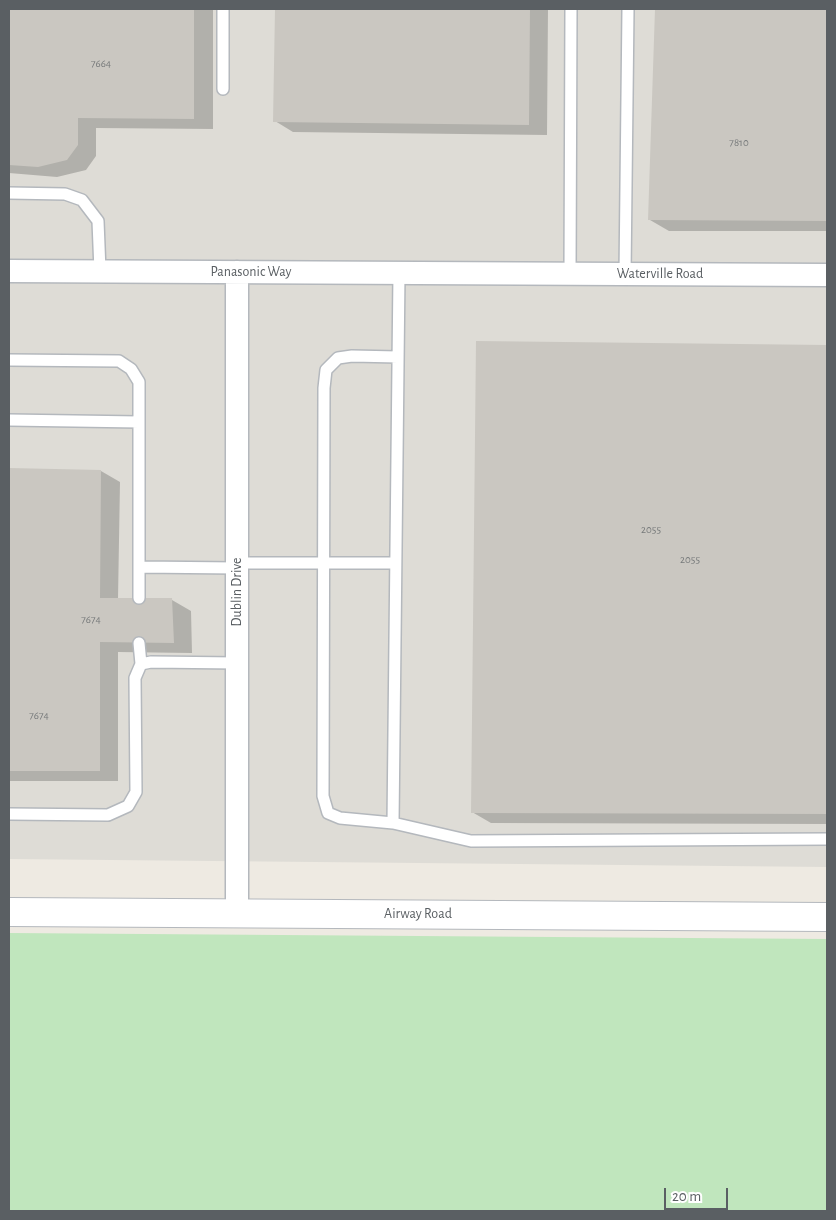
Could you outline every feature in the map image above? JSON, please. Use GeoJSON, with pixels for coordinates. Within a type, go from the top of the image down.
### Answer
{"type":"FeatureCollection","features":[{"type":"Feature","properties":{"kind":"street","name":"Panasonic Way"},"geometry":{"type":"LineString","coordinates":[[9,271],[492,273]]}},
{"type":"Feature","properties":{"kind":"street","name":"Dublin Drive"},"geometry":{"type":"LineString","coordinates":[[236,913],[238,272]]}},
{"type":"Feature","properties":{"kind":"street","name":"Waterville Road"},"geometry":{"type":"LineString","coordinates":[[492,273],[827,275]]}},
{"type":"Feature","properties":{"kind":"street","name":"Airway Road"},"geometry":{"type":"LineString","coordinates":[[9,912],[827,917]]}},
{"type":"Feature","properties":{"kind":"lane"},"geometry":{"type":"LineString","coordinates":[[223,9],[223,89]]}},
{"type":"Feature","properties":{"kind":"lane"},"geometry":{"type":"LineString","coordinates":[[570,274],[571,9]]}},
{"type":"Feature","properties":{"kind":"lane"},"geometry":{"type":"LineString","coordinates":[[625,274],[628,9]]}},
{"type":"Feature","properties":{"kind":"lane"},"geometry":{"type":"LineString","coordinates":[[9,193],[65,194],[82,200],[98,221],[100,271]]}},
{"type":"Feature","properties":{"kind":"lane"},"geometry":{"type":"LineString","coordinates":[[393,823],[399,273]]}},
{"type":"Feature","properties":{"kind":"lane"},"geometry":{"type":"LineString","coordinates":[[398,357],[352,356],[338,358],[326,370],[324,388],[323,796],[328,813],[340,818],[393,823],[472,841],[827,839]]}},
{"type":"Feature","properties":{"kind":"lane"},"geometry":{"type":"LineString","coordinates":[[9,360],[119,361],[131,369],[138,382],[139,598]]}},
{"type":"Feature","properties":{"kind":"lane"},"geometry":{"type":"LineString","coordinates":[[9,420],[139,422]]}},
{"type":"Feature","properties":{"kind":"lane"},"geometry":{"type":"LineString","coordinates":[[139,567],[395,563]]}},
{"type":"Feature","properties":{"kind":"lane"},"geometry":{"type":"LineString","coordinates":[[9,814],[108,815],[128,806],[136,792],[135,678],[141,664],[139,643]]}},
{"type":"Feature","properties":{"kind":"lane"},"geometry":{"type":"LineString","coordinates":[[141,664],[151,662],[238,663]]}},
{"type":"Feature","properties":{"kind":"shaded area"},"geometry":{"type":"Polygon","coordinates":[[[9,9],[827,9],[827,867],[9,859],[9,9]]]}},
{"type":"Feature","properties":{"kind":"green space"},"geometry":{"type":"Polygon","coordinates":[[[9,933],[827,939],[827,1211],[9,1211],[9,933]]]}},
{"type":"Feature","properties":{"kind":"building"},"geometry":{"type":"Polygon","coordinates":[[[9,9],[194,9],[194,119],[78,118],[78,145],[67,160],[38,167],[9,165],[9,9]]]}},
{"type":"Feature","properties":{"kind":"building"},"geometry":{"type":"Polygon","coordinates":[[[275,9],[530,9],[529,125],[273,122],[275,9]]]}},
{"type":"Feature","properties":{"kind":"building"},"geometry":{"type":"Polygon","coordinates":[[[655,9],[827,9],[827,221],[648,220],[655,9]]]}},
{"type":"Feature","properties":{"kind":"building"},"geometry":{"type":"Polygon","coordinates":[[[476,341],[827,345],[827,814],[471,813],[476,341]]]}},
{"type":"Feature","properties":{"kind":"building"},"geometry":{"type":"Polygon","coordinates":[[[9,468],[101,470],[100,598],[172,598],[174,643],[100,642],[100,771],[9,771],[9,468]]]}}]}
